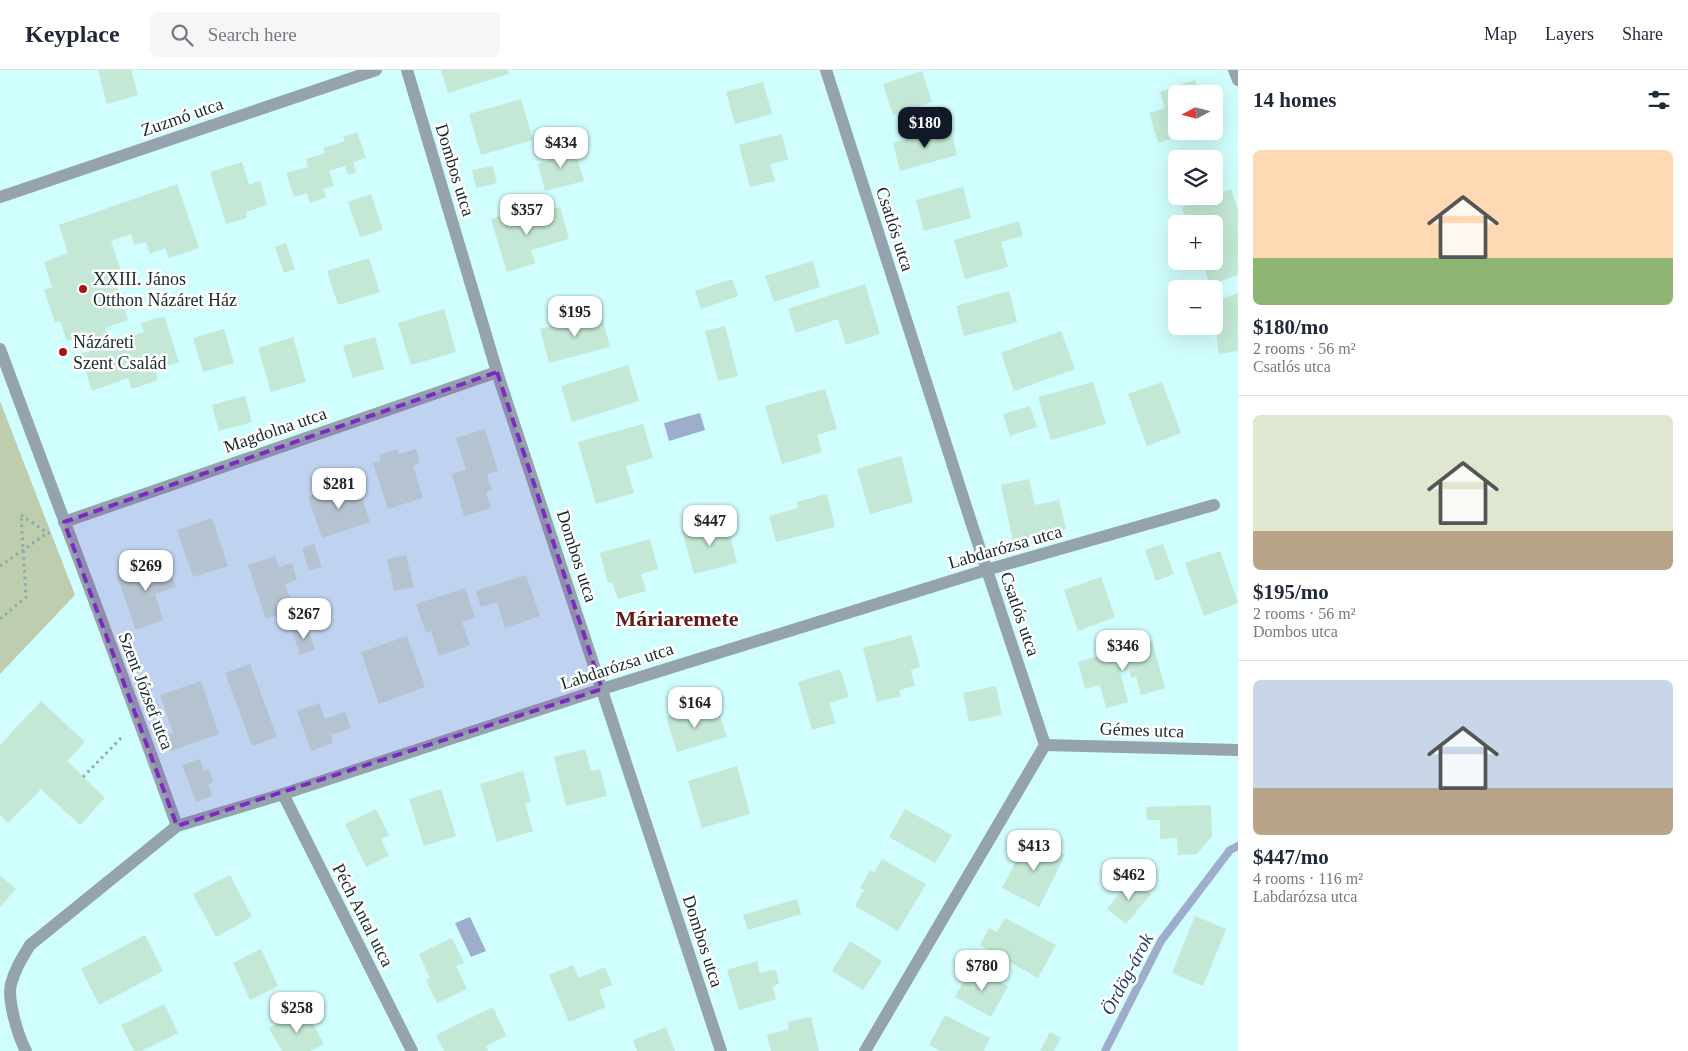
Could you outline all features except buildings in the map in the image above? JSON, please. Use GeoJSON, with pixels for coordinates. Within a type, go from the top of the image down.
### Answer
{"type":"FeatureCollection","features":[{"type":"Feature","properties":{"kind":"street","name":"Zuzmó utca"},"geometry":{"type":"LineString","coordinates":[[0,198],[376,70]]}},
{"type":"Feature","properties":{"kind":"street","name":"Dombos utca"},"geometry":{"type":"LineString","coordinates":[[406,70],[497,372],[721,1051]]}},
{"type":"Feature","properties":{"kind":"street","name":"Csatlós utca"},"geometry":{"type":"LineString","coordinates":[[826,70],[986,570],[1045,744]]}},
{"type":"Feature","properties":{"kind":"street"},"geometry":{"type":"LineString","coordinates":[[1234,70],[1238,80]]}},
{"type":"Feature","properties":{"kind":"street","name":"Szent József utca"},"geometry":{"type":"LineString","coordinates":[[0,349],[177,826]]}},
{"type":"Feature","properties":{"kind":"street","name":"Magdolna utca"},"geometry":{"type":"LineString","coordinates":[[64,522],[497,372]]}},
{"type":"Feature","properties":{"kind":"street","name":"Labdarózsa utca"},"geometry":{"type":"LineString","coordinates":[[177,826],[284,794],[602,688],[986,570],[1214,505]]}},
{"type":"Feature","properties":{"kind":"street"},"geometry":{"type":"LineString","coordinates":[[865,1051],[1045,744]]}},
{"type":"Feature","properties":{"kind":"street","name":"Gémes utca"},"geometry":{"type":"LineString","coordinates":[[1045,744],[1238,750]]}},
{"type":"Feature","properties":{"kind":"street","name":"Péch Antal utca"},"geometry":{"type":"LineString","coordinates":[[284,794],[412,1051]]}},
{"type":"Feature","properties":{"kind":"street"},"geometry":{"type":"LineString","coordinates":[[26,1051],[19,1038],[13,1012],[11,986],[18,964],[30,945],[177,826]]}},
{"type":"Feature","properties":{"kind":"path"},"geometry":{"type":"LineString","coordinates":[[0,619],[26,597],[21,515]]}},
{"type":"Feature","properties":{"kind":"path"},"geometry":{"type":"LineString","coordinates":[[0,566],[64,522]]}},
{"type":"Feature","properties":{"kind":"path"},"geometry":{"type":"LineString","coordinates":[[83,777],[139,721]]}},
{"type":"Feature","properties":{"kind":"highlighted area"},"geometry":{"type":"Polygon","coordinates":[[[497,372],[602,689],[177,826],[64,522],[497,372]]]}},
{"type":"Feature","properties":{"kind":"green space"},"geometry":{"type":"Polygon","coordinates":[[[0,401],[75,595],[0,674],[0,401]]]}},
{"type":"Feature","properties":{"kind":"water"},"geometry":{"type":"Polygon","coordinates":[[[700,413],[705,430],[669,441],[664,423],[700,413]]]}},
{"type":"Feature","properties":{"kind":"water"},"geometry":{"type":"Polygon","coordinates":[[[470,917],[486,951],[471,957],[455,923],[470,917]]]}},
{"type":"Feature","properties":{"kind":"waterway","name":"Ördög-árok"},"geometry":{"type":"LineString","coordinates":[[1105,1051],[1161,941],[1230,850],[1238,846]]}},
{"type":"Feature","properties":{"kind":"place","name":"XXIII. János Otthon Názáret Ház"},"geometry":{"type":"Point","coordinates":[83,289]}},
{"type":"Feature","properties":{"kind":"place","name":"Názáreti Szent Család"},"geometry":{"type":"Point","coordinates":[63,352]}},
{"type":"Feature","properties":{"kind":"district","name":"Máriaremete"},"geometry":{"type":"Point","coordinates":[677,618]}}]}
